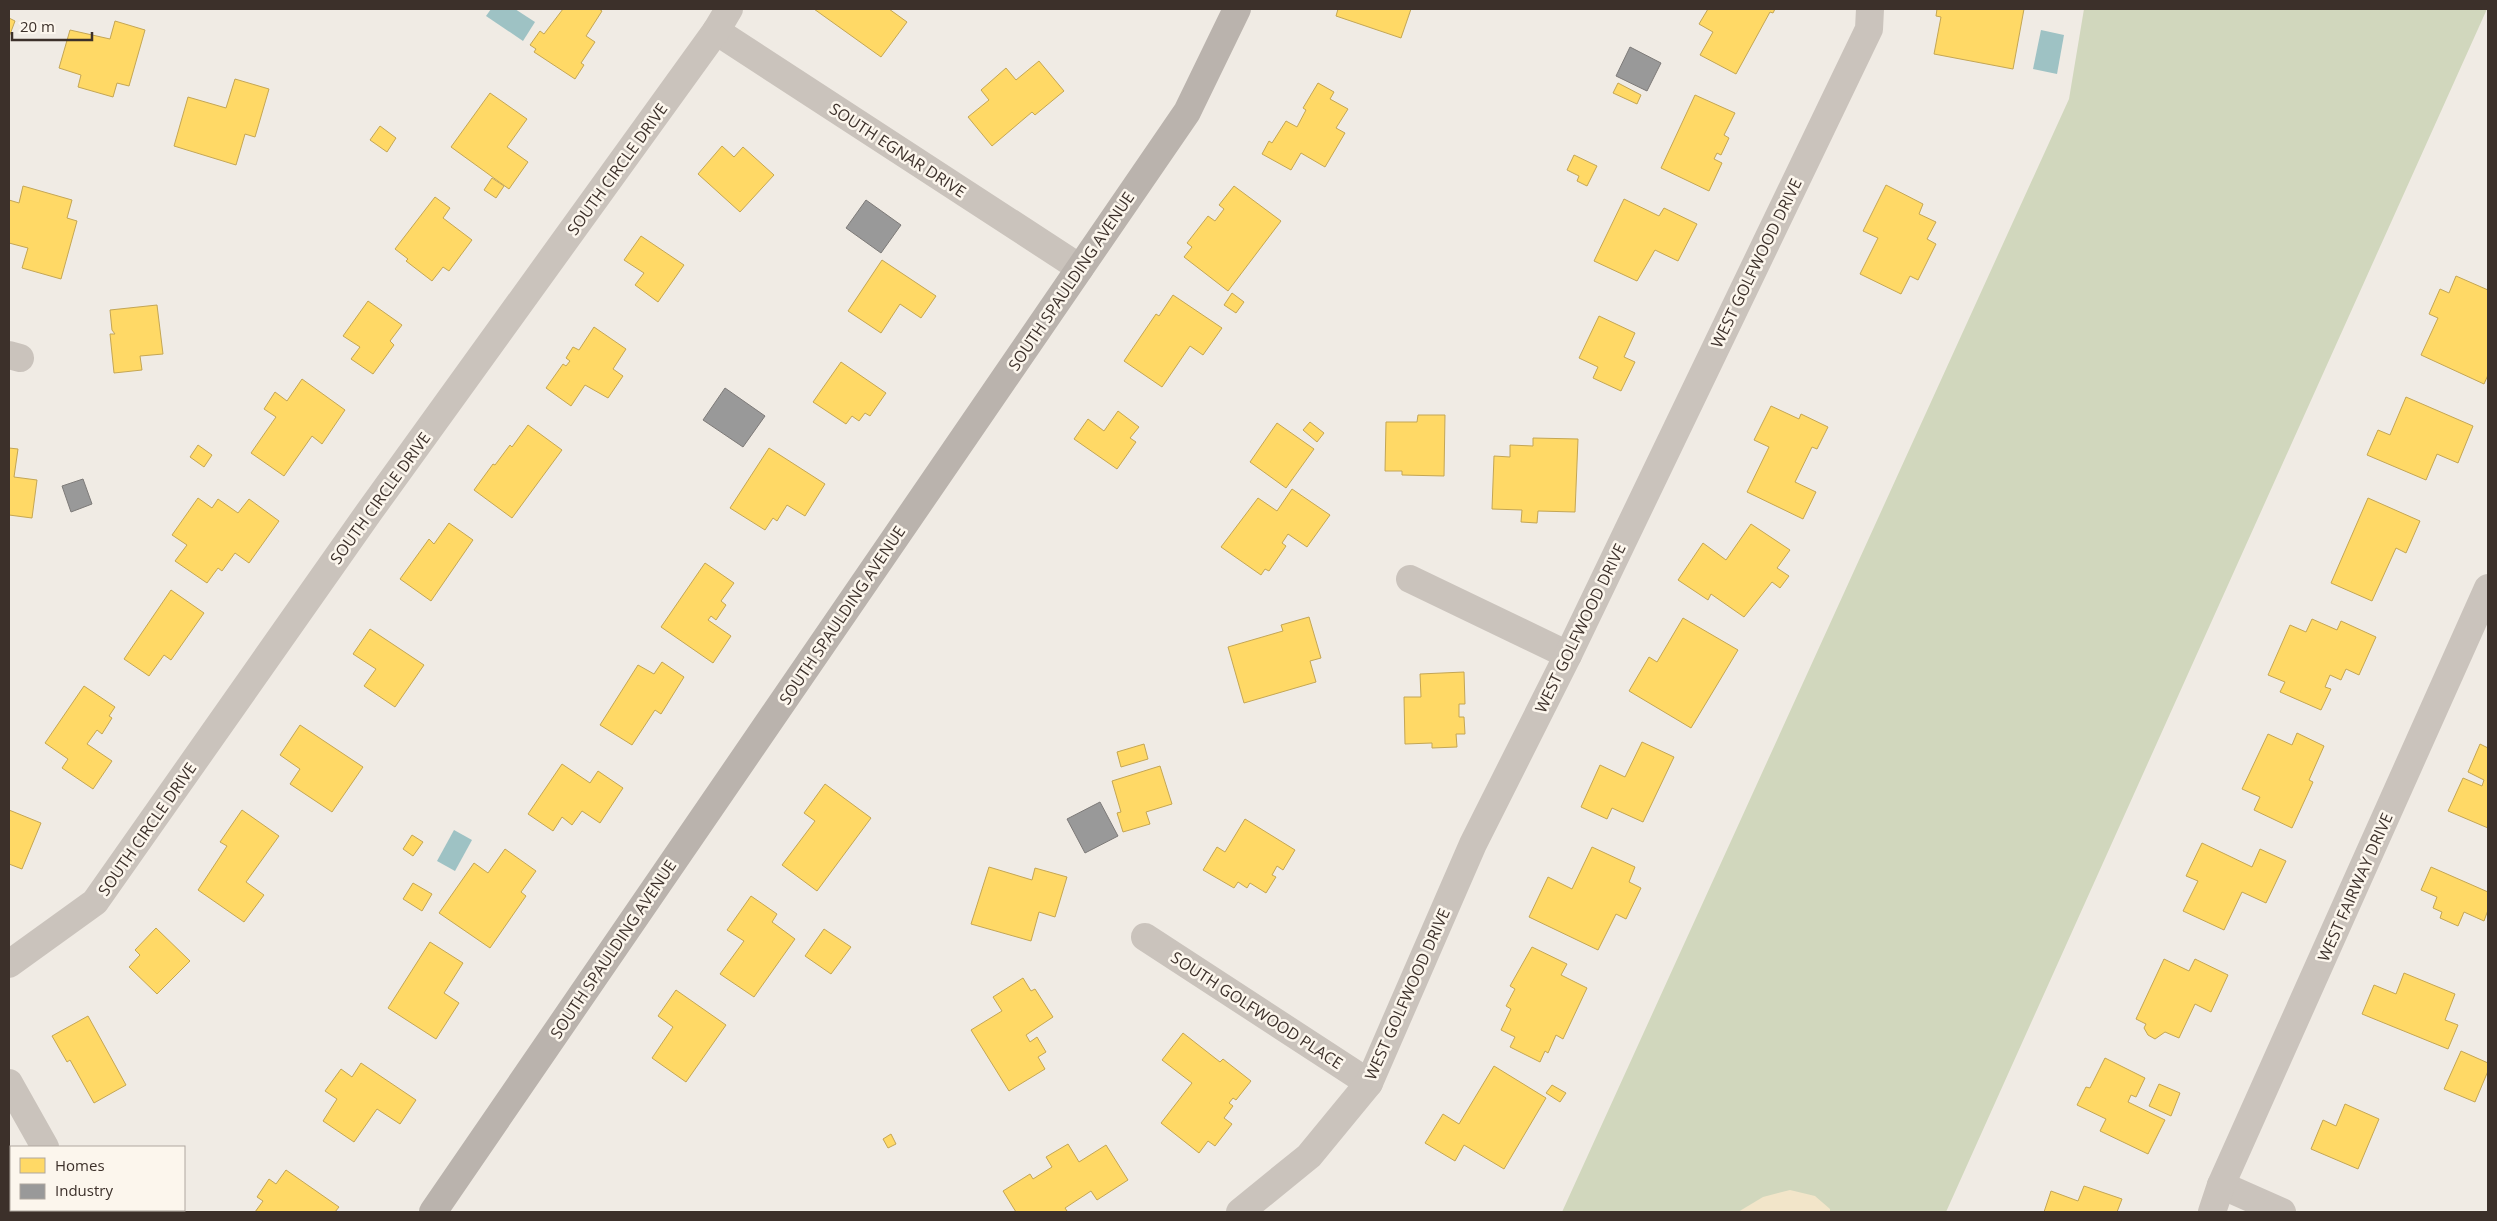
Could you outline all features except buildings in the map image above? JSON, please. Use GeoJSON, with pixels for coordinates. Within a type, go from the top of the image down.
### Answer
{"type":"FeatureCollection","features":[{"type":"Feature","properties":{"kind":"street","name":"SOUTH SPAULDING AVENUE"},"geometry":{"type":"LineString","coordinates":[[433,1212],[1187,112],[1237,9]]}},
{"type":"Feature","properties":{"kind":"street","name":"WEST GOLFWOOD DRIVE"},"geometry":{"type":"LineString","coordinates":[[1240,1212],[1309,1156],[1369,1083],[1473,844],[1568,655],[1869,29],[1870,9]]}},
{"type":"Feature","properties":{"kind":"street","name":"SOUTH EGNAR DRIVE"},"geometry":{"type":"LineString","coordinates":[[723,20],[1080,268]]}},
{"type":"Feature","properties":{"kind":"street","name":"SOUTH CIRCLE DRIVE"},"geometry":{"type":"LineString","coordinates":[[9,964],[95,902],[381,496],[723,20]]}},
{"type":"Feature","properties":{"kind":"street"},"geometry":{"type":"LineString","coordinates":[[1410,579],[1568,655]]}},
{"type":"Feature","properties":{"kind":"street","name":"WEST FAIRWAY DRIVE"},"geometry":{"type":"LineString","coordinates":[[2212,1212],[2221,1185],[2488,588]]}},
{"type":"Feature","properties":{"kind":"street","name":"SOUTH GOLFWOOD PLACE"},"geometry":{"type":"LineString","coordinates":[[1145,937],[1369,1083]]}},
{"type":"Feature","properties":{"kind":"street"},"geometry":{"type":"LineString","coordinates":[[9,1083],[44,1146]]}},
{"type":"Feature","properties":{"kind":"street"},"geometry":{"type":"LineString","coordinates":[[2221,1185],[2282,1212]]}},
{"type":"Feature","properties":{"kind":"green space"},"geometry":{"type":"Polygon","coordinates":[[[2084,9],[2487,9],[1946,1212],[1562,1212],[2069,99],[2084,9]]]}},
{"type":"Feature","properties":{"kind":"sand"},"geometry":{"type":"Polygon","coordinates":[[[1790,1190],[1815,1196],[1830,1209],[1830,1212],[1738,1212],[1763,1197],[1790,1190]]]}},
{"type":"Feature","properties":{"kind":"water"},"geometry":{"type":"Polygon","coordinates":[[[491,9],[515,9],[535,22],[523,41],[486,16],[491,9]]]}},
{"type":"Feature","properties":{"kind":"water"},"geometry":{"type":"Polygon","coordinates":[[[2041,30],[2064,35],[2057,74],[2033,69],[2041,30]]]}},
{"type":"Feature","properties":{"kind":"water"},"geometry":{"type":"Polygon","coordinates":[[[454,830],[472,840],[455,871],[437,861],[454,830]]]}}]}
